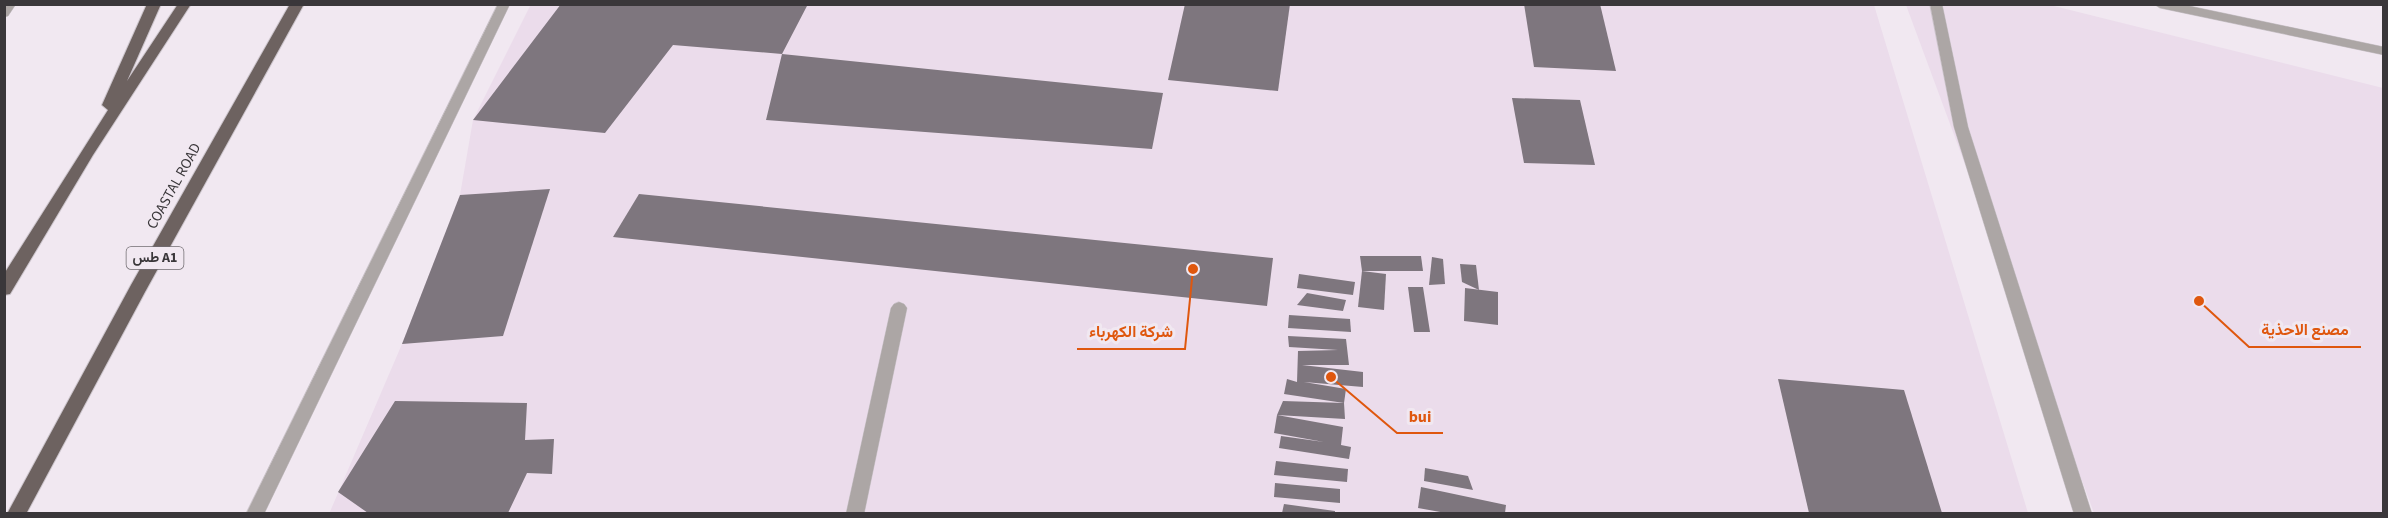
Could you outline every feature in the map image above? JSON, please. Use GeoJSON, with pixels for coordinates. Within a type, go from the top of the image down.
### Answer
{"type":"FeatureCollection","features":[{"type":"Feature","properties":{"kind":"highway"},"geometry":{"type":"LineString","coordinates":[[88,151],[154,4]]}},
{"type":"Feature","properties":{"kind":"highway"},"geometry":{"type":"LineString","coordinates":[[4,289],[88,151],[185,4]]}},
{"type":"Feature","properties":{"kind":"highway","name":"COASTAL ROAD"},"geometry":{"type":"LineString","coordinates":[[16,513],[136,290],[293,11],[302,4]]}},
{"type":"Feature","properties":{"kind":"street"},"geometry":{"type":"LineString","coordinates":[[4,13],[10,4]]}},
{"type":"Feature","properties":{"kind":"street"},"geometry":{"type":"LineString","coordinates":[[255,513],[504,4]]}},
{"type":"Feature","properties":{"kind":"street"},"geometry":{"type":"LineString","coordinates":[[1936,4],[1961,127],[2083,513]]}},
{"type":"Feature","properties":{"kind":"street"},"geometry":{"type":"LineString","coordinates":[[2160,4],[2384,51]]}},
{"type":"Feature","properties":{"kind":"street"},"geometry":{"type":"LineString","coordinates":[[855,513],[899,308]]}},
{"type":"Feature","properties":{"kind":"shaded area"},"geometry":{"type":"Polygon","coordinates":[[[531,4],[1874,5],[2028,513],[329,514],[402,344],[460,195],[473,120],[531,4]]]}},
{"type":"Feature","properties":{"kind":"shaded area"},"geometry":{"type":"Polygon","coordinates":[[[1906,5],[2050,5],[2383,88],[2383,513],[2094,513],[1906,5]]]}},
{"type":"Feature","properties":{"kind":"building"},"geometry":{"type":"Polygon","coordinates":[[[561,4],[808,4],[782,54],[673,45],[605,133],[473,120],[561,4]]]}},
{"type":"Feature","properties":{"kind":"building"},"geometry":{"type":"Polygon","coordinates":[[[1185,4],[1290,4],[1278,91],[1168,80],[1185,4]]]}},
{"type":"Feature","properties":{"kind":"building"},"geometry":{"type":"Polygon","coordinates":[[[1524,4],[1600,4],[1616,71],[1534,67],[1524,4]]]}},
{"type":"Feature","properties":{"kind":"building"},"geometry":{"type":"Polygon","coordinates":[[[782,54],[1163,93],[1152,149],[766,120],[782,54]]]}},
{"type":"Feature","properties":{"kind":"building"},"geometry":{"type":"Polygon","coordinates":[[[1512,98],[1580,100],[1595,165],[1524,163],[1512,98]]]}},
{"type":"Feature","properties":{"kind":"building"},"geometry":{"type":"Polygon","coordinates":[[[550,189],[503,336],[402,344],[460,195],[550,189]]]}},
{"type":"Feature","properties":{"kind":"building"},"geometry":{"type":"Polygon","coordinates":[[[639,194],[1273,258],[1267,306],[613,237],[639,194]]]}},
{"type":"Feature","properties":{"kind":"building"},"geometry":{"type":"Polygon","coordinates":[[[1360,256],[1421,256],[1423,271],[1362,271],[1360,256]]]}},
{"type":"Feature","properties":{"kind":"building"},"geometry":{"type":"Polygon","coordinates":[[[1432,257],[1443,259],[1445,284],[1429,285],[1432,257]]]}},
{"type":"Feature","properties":{"kind":"building"},"geometry":{"type":"Polygon","coordinates":[[[1460,264],[1476,265],[1479,290],[1462,282],[1460,264]]]}},
{"type":"Feature","properties":{"kind":"building"},"geometry":{"type":"Polygon","coordinates":[[[1362,271],[1386,274],[1384,310],[1358,307],[1362,271]]]}},
{"type":"Feature","properties":{"kind":"building"},"geometry":{"type":"Polygon","coordinates":[[[1299,274],[1355,282],[1353,295],[1297,288],[1299,274]]]}},
{"type":"Feature","properties":{"kind":"building"},"geometry":{"type":"Polygon","coordinates":[[[1408,287],[1423,287],[1430,332],[1414,332],[1408,287]]]}},
{"type":"Feature","properties":{"kind":"building"},"geometry":{"type":"Polygon","coordinates":[[[1465,288],[1498,292],[1498,325],[1464,321],[1465,288]]]}},
{"type":"Feature","properties":{"kind":"building"},"geometry":{"type":"Polygon","coordinates":[[[1307,293],[1346,300],[1343,311],[1297,305],[1307,293]]]}},
{"type":"Feature","properties":{"kind":"building"},"geometry":{"type":"Polygon","coordinates":[[[1289,315],[1350,319],[1351,332],[1288,328],[1289,315]]]}},
{"type":"Feature","properties":{"kind":"building"},"geometry":{"type":"Polygon","coordinates":[[[1288,336],[1346,339],[1349,365],[1302,365],[1363,372],[1363,387],[1304,382],[1346,389],[1344,403],[1284,394],[1287,379],[1297,382],[1298,351],[1338,350],[1289,347],[1288,336]]]}},
{"type":"Feature","properties":{"kind":"building"},"geometry":{"type":"Polygon","coordinates":[[[1778,379],[1904,390],[1942,513],[1809,513],[1778,379]]]}},
{"type":"Feature","properties":{"kind":"building"},"geometry":{"type":"Polygon","coordinates":[[[395,401],[527,403],[525,440],[554,439],[552,474],[527,473],[508,513],[368,513],[338,492],[395,401]]]}},
{"type":"Feature","properties":{"kind":"building"},"geometry":{"type":"Polygon","coordinates":[[[1283,401],[1344,403],[1345,419],[1277,415],[1283,401]]]}},
{"type":"Feature","properties":{"kind":"building"},"geometry":{"type":"Polygon","coordinates":[[[1277,415],[1343,427],[1341,445],[1351,447],[1349,459],[1279,448],[1281,436],[1324,442],[1274,433],[1277,415]]]}},
{"type":"Feature","properties":{"kind":"building"},"geometry":{"type":"Polygon","coordinates":[[[1276,461],[1348,469],[1347,482],[1274,475],[1276,461]]]}},
{"type":"Feature","properties":{"kind":"building"},"geometry":{"type":"Polygon","coordinates":[[[1425,468],[1468,476],[1473,490],[1424,481],[1425,468]]]}},
{"type":"Feature","properties":{"kind":"building"},"geometry":{"type":"Polygon","coordinates":[[[1275,483],[1340,489],[1340,503],[1274,497],[1275,483]]]}},
{"type":"Feature","properties":{"kind":"building"},"geometry":{"type":"Polygon","coordinates":[[[1421,487],[1506,505],[1505,513],[1446,513],[1418,508],[1421,487]]]}},
{"type":"Feature","properties":{"kind":"building"},"geometry":{"type":"Polygon","coordinates":[[[1284,504],[1335,511],[1335,513],[1282,513],[1284,504]]]}},
{"type":"Feature","properties":{"kind":"place","name":"شركة الكهرباء"},"geometry":{"type":"Point","coordinates":[1193,269]}},
{"type":"Feature","properties":{"kind":"place","name":"مصنع الاحذية"},"geometry":{"type":"Point","coordinates":[2199,301]}},
{"type":"Feature","properties":{"kind":"place","name":"bui"},"geometry":{"type":"Point","coordinates":[1331,377]}}]}
